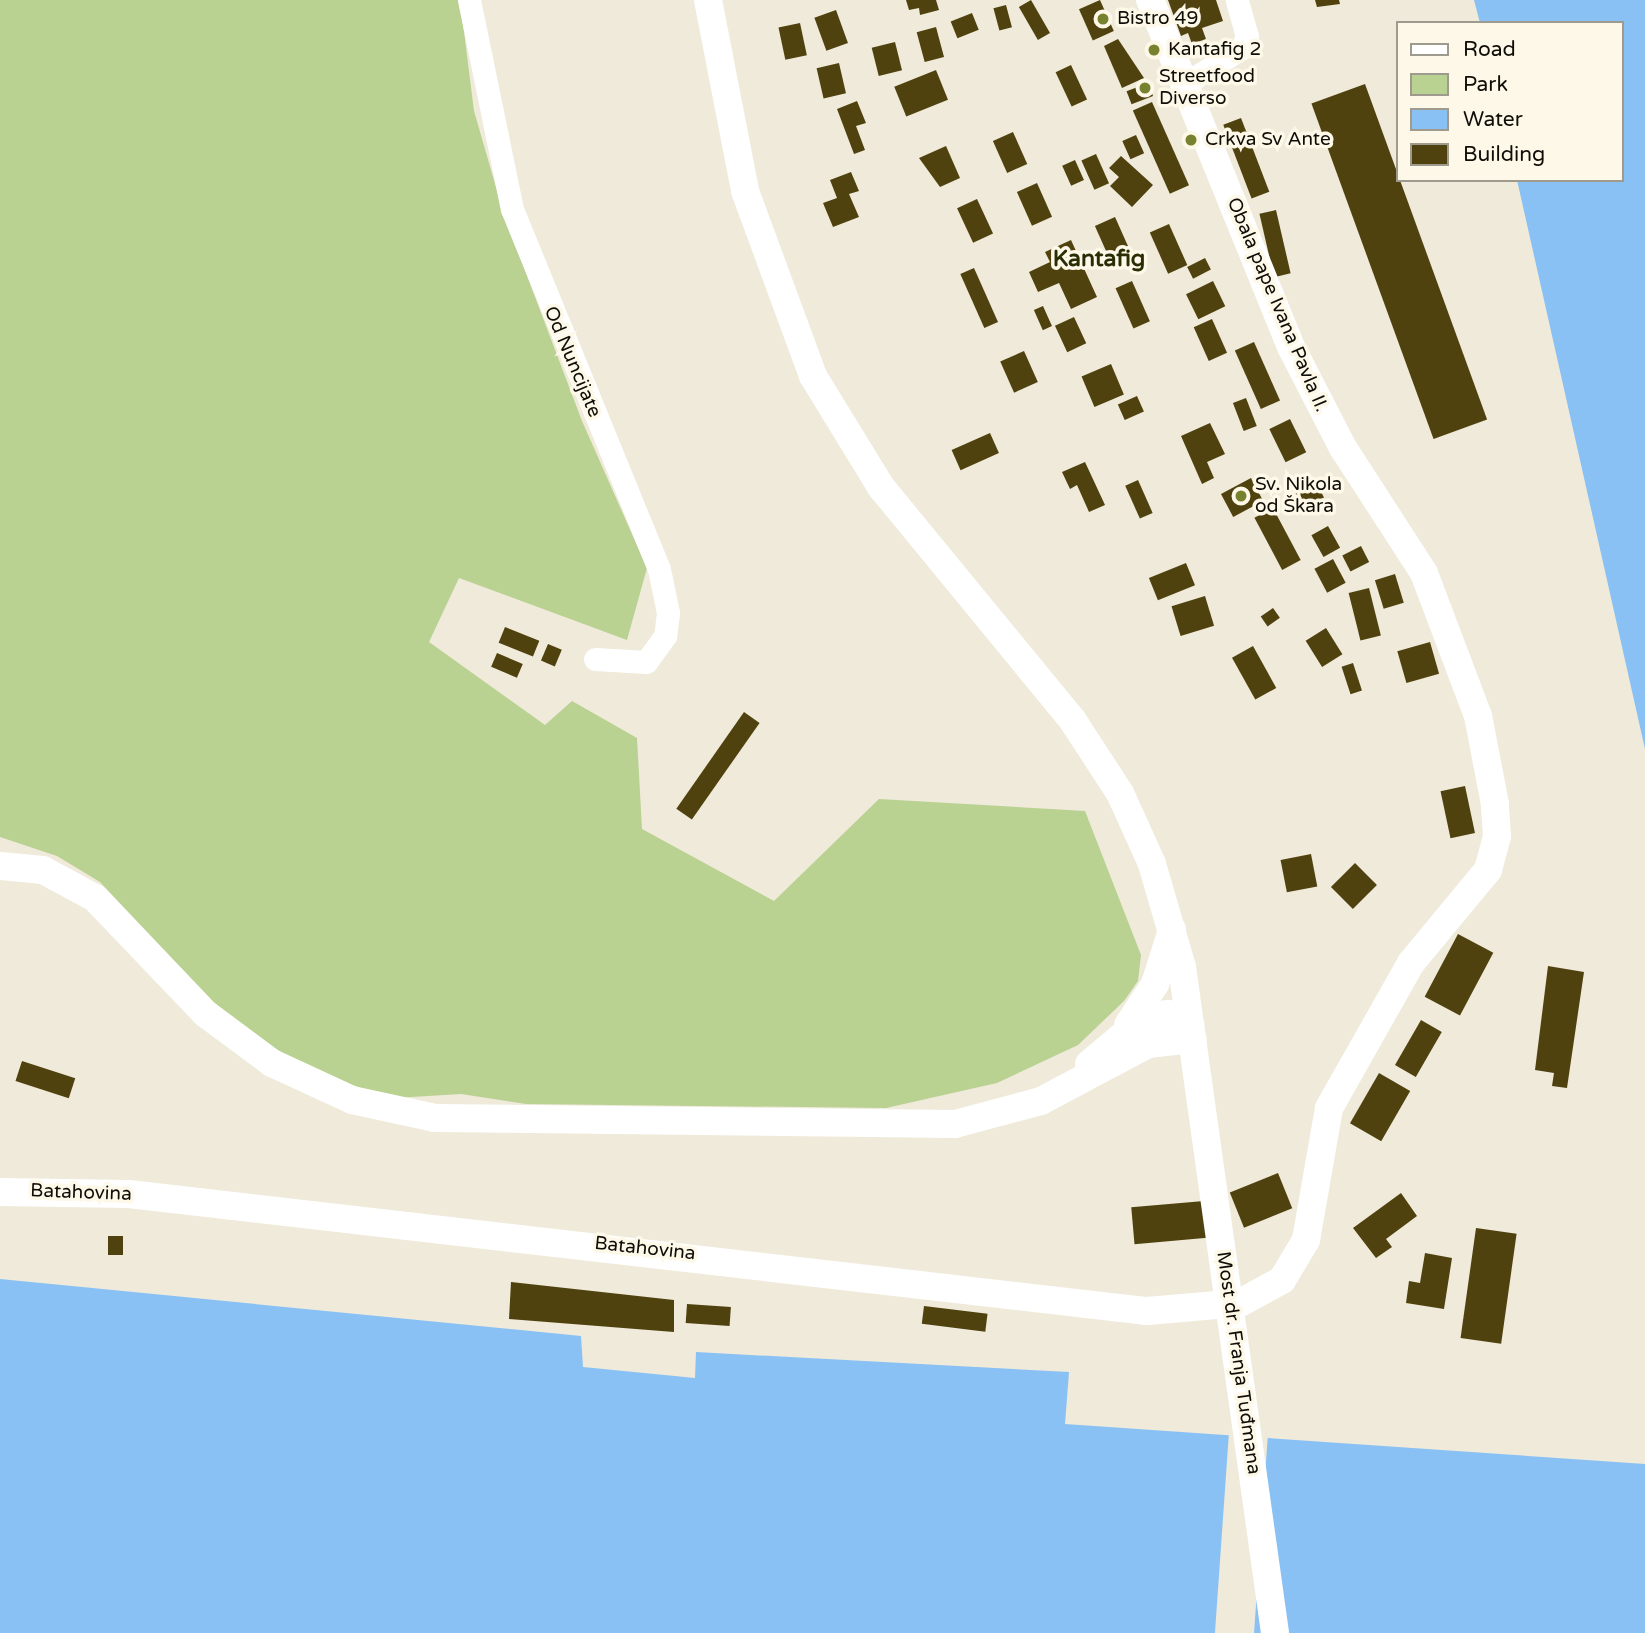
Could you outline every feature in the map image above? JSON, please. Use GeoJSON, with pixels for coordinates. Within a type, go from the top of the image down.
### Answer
{"type":"FeatureCollection","features":[{"type":"Feature","properties":{"kind":"main road","name":"Most dr. Franja Tuđmana"},"geometry":{"type":"LineString","coordinates":[[708,0],[745,191],[813,376],[881,487],[1039,674],[1098,756],[1137,826],[1172,928],[1192,1032],[1275,1633]]}},
{"type":"Feature","properties":{"kind":"main road","name":"Obala pape Ivana Pavla II."},"geometry":{"type":"LineString","coordinates":[[1150,0],[1292,347],[1343,448],[1423,573],[1478,716],[1495,804],[1495,853],[1488,870],[1411,963],[1329,1108],[1306,1240],[1282,1280]]}},
{"type":"Feature","properties":{"kind":"main road"},"geometry":{"type":"LineString","coordinates":[[0,866],[43,870],[95,898],[235,1040],[313,1084],[394,1111],[502,1122],[956,1124],[1014,1112],[1065,1090],[1137,1048],[1192,1032]]}},
{"type":"Feature","properties":{"kind":"main road"},"geometry":{"type":"LineString","coordinates":[[1065,1090],[1126,1028],[1155,984],[1172,928]]}},
{"type":"Feature","properties":{"kind":"main road"},"geometry":{"type":"LineString","coordinates":[[1126,1028],[1168,1014],[1192,1032]]}},
{"type":"Feature","properties":{"kind":"main road","name":"Batahovina"},"geometry":{"type":"LineString","coordinates":[[0,1192],[129,1194],[1147,1311],[1240,1303],[1282,1280]]}},
{"type":"Feature","properties":{"kind":"street","name":"Od Nuncijate"},"geometry":{"type":"LineString","coordinates":[[469,0],[512,209],[659,569],[668,613],[665,636],[646,662],[595,659]]}},
{"type":"Feature","properties":{"kind":"street"},"geometry":{"type":"LineString","coordinates":[[1186,83],[1242,48],[1247,36],[1237,0]]}},
{"type":"Feature","properties":{"kind":"green space"},"geometry":{"type":"Polygon","coordinates":[[[0,0],[460,0],[474,111],[504,215],[582,421],[647,568],[627,640],[459,578],[429,642],[545,725],[572,701],[637,738],[642,829],[774,901],[879,799],[1085,811],[1141,955],[1138,981],[1124,1001],[1078,1045],[997,1083],[886,1108],[526,1104],[461,1094],[395,1098],[339,1087],[283,1062],[229,1019],[100,882],[57,856],[0,837],[0,0]]]}},
{"type":"Feature","properties":{"kind":"water"},"geometry":{"type":"Polygon","coordinates":[[[1474,0],[1645,0],[1645,749],[1517,182],[1624,182],[1624,21],[1479,21],[1474,0]]]}},
{"type":"Feature","properties":{"kind":"water"},"geometry":{"type":"Polygon","coordinates":[[[0,1279],[581,1336],[583,1367],[695,1378],[696,1352],[1069,1372],[1065,1424],[1645,1464],[1645,1633],[0,1633],[0,1279]]]}},
{"type":"Feature","properties":{"kind":"pier"},"geometry":{"type":"Polygon","coordinates":[[[1229,1432],[1268,1435],[1254,1633],[1215,1633],[1229,1432]]]}},
{"type":"Feature","properties":{"kind":"building"},"geometry":{"type":"Polygon","coordinates":[[[906,0],[936,0],[939,10],[920,15],[919,8],[909,10],[906,0]]]}},
{"type":"Feature","properties":{"kind":"building"},"geometry":{"type":"Polygon","coordinates":[[[1031,0],[1050,33],[1038,40],[1019,7],[1031,0]]]}},
{"type":"Feature","properties":{"kind":"building"},"geometry":{"type":"Polygon","coordinates":[[[1100,0],[1114,31],[1093,40],[1079,9],[1100,0]]]}},
{"type":"Feature","properties":{"kind":"building"},"geometry":{"type":"Polygon","coordinates":[[[1168,0],[1216,0],[1223,21],[1202,28],[1206,39],[1192,44],[1188,33],[1181,36],[1168,0]]]}},
{"type":"Feature","properties":{"kind":"building"},"geometry":{"type":"Polygon","coordinates":[[[1315,0],[1339,0],[1340,4],[1317,7],[1315,0]]]}},
{"type":"Feature","properties":{"kind":"building"},"geometry":{"type":"Polygon","coordinates":[[[1006,5],[1012,27],[999,31],[993,8],[1006,5]]]}},
{"type":"Feature","properties":{"kind":"building"},"geometry":{"type":"Polygon","coordinates":[[[836,10],[848,43],[826,51],[814,18],[836,10]]]}},
{"type":"Feature","properties":{"kind":"building"},"geometry":{"type":"Polygon","coordinates":[[[972,13],[979,30],[957,38],[951,22],[972,13]]]}},
{"type":"Feature","properties":{"kind":"building"},"geometry":{"type":"Polygon","coordinates":[[[800,23],[807,55],[785,60],[778,28],[800,23]]]}},
{"type":"Feature","properties":{"kind":"building"},"geometry":{"type":"Polygon","coordinates":[[[936,27],[944,57],[925,62],[917,32],[936,27]]]}},
{"type":"Feature","properties":{"kind":"building"},"geometry":{"type":"Polygon","coordinates":[[[1118,39],[1144,78],[1122,88],[1104,46],[1118,39]]]}},
{"type":"Feature","properties":{"kind":"building"},"geometry":{"type":"Polygon","coordinates":[[[895,42],[902,70],[879,76],[872,48],[895,42]]]}},
{"type":"Feature","properties":{"kind":"building"},"geometry":{"type":"Polygon","coordinates":[[[839,63],[846,93],[824,98],[817,68],[839,63]]]}},
{"type":"Feature","properties":{"kind":"building"},"geometry":{"type":"Polygon","coordinates":[[[1071,65],[1087,99],[1072,107],[1056,72],[1071,65]]]}},
{"type":"Feature","properties":{"kind":"building"},"geometry":{"type":"Polygon","coordinates":[[[936,70],[948,100],[906,117],[894,87],[936,70]]]}},
{"type":"Feature","properties":{"kind":"building"},"geometry":{"type":"Polygon","coordinates":[[[1148,83],[1153,96],[1132,104],[1127,91],[1148,83]]]}},
{"type":"Feature","properties":{"kind":"building"},"geometry":{"type":"Polygon","coordinates":[[[1365,84],[1396,169],[1396,182],[1401,182],[1487,419],[1434,439],[1311,103],[1365,84]]]}},
{"type":"Feature","properties":{"kind":"building"},"geometry":{"type":"Polygon","coordinates":[[[857,101],[866,123],[856,126],[865,150],[854,154],[837,109],[857,101]]]}},
{"type":"Feature","properties":{"kind":"building"},"geometry":{"type":"Polygon","coordinates":[[[1152,102],[1189,185],[1170,194],[1133,111],[1152,102]]]}},
{"type":"Feature","properties":{"kind":"building"},"geometry":{"type":"Polygon","coordinates":[[[1241,118],[1269,192],[1252,199],[1223,125],[1241,118]]]}},
{"type":"Feature","properties":{"kind":"building"},"geometry":{"type":"Polygon","coordinates":[[[1013,132],[1027,164],[1007,173],[993,141],[1013,132]]]}},
{"type":"Feature","properties":{"kind":"building"},"geometry":{"type":"Polygon","coordinates":[[[1136,135],[1144,153],[1130,159],[1122,141],[1136,135]]]}},
{"type":"Feature","properties":{"kind":"building"},"geometry":{"type":"Polygon","coordinates":[[[946,146],[960,178],[940,187],[919,158],[946,146]]]}},
{"type":"Feature","properties":{"kind":"building"},"geometry":{"type":"Polygon","coordinates":[[[1096,154],[1109,183],[1094,190],[1081,161],[1096,154]]]}},
{"type":"Feature","properties":{"kind":"building"},"geometry":{"type":"Polygon","coordinates":[[[1121,156],[1153,185],[1132,207],[1110,186],[1119,177],[1109,168],[1121,156]]]}},
{"type":"Feature","properties":{"kind":"building"},"geometry":{"type":"Polygon","coordinates":[[[1075,160],[1084,180],[1071,186],[1062,166],[1075,160]]]}},
{"type":"Feature","properties":{"kind":"building"},"geometry":{"type":"Polygon","coordinates":[[[851,172],[859,191],[849,194],[859,217],[833,227],[823,203],[837,198],[830,180],[851,172]]]}},
{"type":"Feature","properties":{"kind":"building"},"geometry":{"type":"Polygon","coordinates":[[[1037,183],[1052,217],[1032,226],[1017,192],[1037,183]]]}},
{"type":"Feature","properties":{"kind":"building"},"geometry":{"type":"Polygon","coordinates":[[[977,199],[993,233],[973,243],[957,208],[977,199]]]}},
{"type":"Feature","properties":{"kind":"building"},"geometry":{"type":"Polygon","coordinates":[[[1276,210],[1291,273],[1274,277],[1259,214],[1276,210]]]}},
{"type":"Feature","properties":{"kind":"building"},"geometry":{"type":"Polygon","coordinates":[[[1115,217],[1129,248],[1109,257],[1095,226],[1115,217]]]}},
{"type":"Feature","properties":{"kind":"building"},"geometry":{"type":"Polygon","coordinates":[[[1169,224],[1187,265],[1168,274],[1150,233],[1169,224]]]}},
{"type":"Feature","properties":{"kind":"building"},"geometry":{"type":"Polygon","coordinates":[[[1071,240],[1097,297],[1071,309],[1059,283],[1038,292],[1029,272],[1050,262],[1045,252],[1071,240]]]}},
{"type":"Feature","properties":{"kind":"building"},"geometry":{"type":"Polygon","coordinates":[[[1205,258],[1211,270],[1193,279],[1187,267],[1205,258]]]}},
{"type":"Feature","properties":{"kind":"building"},"geometry":{"type":"Polygon","coordinates":[[[974,268],[998,322],[984,328],[960,274],[974,268]]]}},
{"type":"Feature","properties":{"kind":"building"},"geometry":{"type":"Polygon","coordinates":[[[1132,281],[1150,321],[1133,329],[1116,288],[1132,281]]]}},
{"type":"Feature","properties":{"kind":"building"},"geometry":{"type":"Polygon","coordinates":[[[1213,281],[1225,306],[1198,319],[1186,294],[1213,281]]]}},
{"type":"Feature","properties":{"kind":"building"},"geometry":{"type":"Polygon","coordinates":[[[1043,306],[1052,326],[1043,330],[1034,310],[1043,306]]]}},
{"type":"Feature","properties":{"kind":"building"},"geometry":{"type":"Polygon","coordinates":[[[1074,317],[1086,343],[1067,352],[1055,326],[1074,317]]]}},
{"type":"Feature","properties":{"kind":"building"},"geometry":{"type":"Polygon","coordinates":[[[1212,319],[1227,353],[1209,361],[1194,327],[1212,319]]]}},
{"type":"Feature","properties":{"kind":"building"},"geometry":{"type":"Polygon","coordinates":[[[1254,342],[1280,400],[1261,409],[1235,351],[1254,342]]]}},
{"type":"Feature","properties":{"kind":"building"},"geometry":{"type":"Polygon","coordinates":[[[1024,351],[1038,382],[1014,393],[1000,362],[1024,351]]]}},
{"type":"Feature","properties":{"kind":"building"},"geometry":{"type":"Polygon","coordinates":[[[1111,364],[1124,394],[1094,407],[1082,377],[1111,364]]]}},
{"type":"Feature","properties":{"kind":"building"},"geometry":{"type":"Polygon","coordinates":[[[1137,396],[1144,412],[1125,420],[1118,405],[1137,396]]]}},
{"type":"Feature","properties":{"kind":"building"},"geometry":{"type":"Polygon","coordinates":[[[1246,398],[1257,426],[1244,431],[1233,403],[1246,398]]]}},
{"type":"Feature","properties":{"kind":"building"},"geometry":{"type":"Polygon","coordinates":[[[1290,419],[1306,452],[1286,462],[1269,429],[1290,419]]]}},
{"type":"Feature","properties":{"kind":"building"},"geometry":{"type":"Polygon","coordinates":[[[1210,423],[1225,454],[1207,462],[1214,478],[1202,484],[1181,436],[1210,423]]]}},
{"type":"Feature","properties":{"kind":"building"},"geometry":{"type":"Polygon","coordinates":[[[990,433],[999,453],[961,470],[952,450],[990,433]]]}},
{"type":"Feature","properties":{"kind":"building"},"geometry":{"type":"Polygon","coordinates":[[[1085,462],[1105,505],[1089,512],[1077,485],[1070,489],[1062,472],[1085,462]]]}},
{"type":"Feature","properties":{"kind":"building","name":"Sv. Nikola od Škara"},"geometry":{"type":"Polygon","coordinates":[[[1251,478],[1263,501],[1233,517],[1221,494],[1251,478]]]}},
{"type":"Feature","properties":{"kind":"building"},"geometry":{"type":"Polygon","coordinates":[[[1314,478],[1324,498],[1303,508],[1294,488],[1314,478]]]}},
{"type":"Feature","properties":{"kind":"building"},"geometry":{"type":"Polygon","coordinates":[[[1138,480],[1153,513],[1140,519],[1125,486],[1138,480]]]}},
{"type":"Feature","properties":{"kind":"building"},"geometry":{"type":"Polygon","coordinates":[[[1273,508],[1301,560],[1282,570],[1254,518],[1273,508]]]}},
{"type":"Feature","properties":{"kind":"building"},"geometry":{"type":"Polygon","coordinates":[[[1328,526],[1340,548],[1324,557],[1311,535],[1328,526]]]}},
{"type":"Feature","properties":{"kind":"building"},"geometry":{"type":"Polygon","coordinates":[[[1361,546],[1369,562],[1350,572],[1342,556],[1361,546]]]}},
{"type":"Feature","properties":{"kind":"building"},"geometry":{"type":"Polygon","coordinates":[[[1333,559],[1346,583],[1327,593],[1314,569],[1333,559]]]}},
{"type":"Feature","properties":{"kind":"building"},"geometry":{"type":"Polygon","coordinates":[[[1186,563],[1195,585],[1158,600],[1149,578],[1186,563]]]}},
{"type":"Feature","properties":{"kind":"building"},"geometry":{"type":"Polygon","coordinates":[[[1395,574],[1404,603],[1384,609],[1375,580],[1395,574]]]}},
{"type":"Feature","properties":{"kind":"building"},"geometry":{"type":"Polygon","coordinates":[[[1369,588],[1381,636],[1360,641],[1349,593],[1369,588]]]}},
{"type":"Feature","properties":{"kind":"building"},"geometry":{"type":"Polygon","coordinates":[[[1205,596],[1214,626],[1181,636],[1172,606],[1205,596]]]}},
{"type":"Feature","properties":{"kind":"building"},"geometry":{"type":"Polygon","coordinates":[[[1273,608],[1280,618],[1268,626],[1261,617],[1273,608]]]}},
{"type":"Feature","properties":{"kind":"building"},"geometry":{"type":"Polygon","coordinates":[[[505,627],[539,641],[533,657],[499,643],[505,627]]]}},
{"type":"Feature","properties":{"kind":"building"},"geometry":{"type":"Polygon","coordinates":[[[1326,628],[1342,654],[1322,667],[1306,641],[1326,628]]]}},
{"type":"Feature","properties":{"kind":"building"},"geometry":{"type":"Polygon","coordinates":[[[1430,642],[1439,674],[1406,683],[1397,651],[1430,642]]]}},
{"type":"Feature","properties":{"kind":"building"},"geometry":{"type":"Polygon","coordinates":[[[548,644],[562,650],[555,666],[541,661],[548,644]]]}},
{"type":"Feature","properties":{"kind":"building"},"geometry":{"type":"Polygon","coordinates":[[[1253,646],[1276,688],[1255,700],[1232,658],[1253,646]]]}},
{"type":"Feature","properties":{"kind":"building"},"geometry":{"type":"Polygon","coordinates":[[[497,653],[523,664],[517,678],[491,667],[497,653]]]}},
{"type":"Feature","properties":{"kind":"building"},"geometry":{"type":"Polygon","coordinates":[[[1353,663],[1362,691],[1351,694],[1342,667],[1353,663]]]}},
{"type":"Feature","properties":{"kind":"building"},"geometry":{"type":"Polygon","coordinates":[[[744,712],[760,723],[692,820],[676,809],[744,712]]]}},
{"type":"Feature","properties":{"kind":"building"},"geometry":{"type":"Polygon","coordinates":[[[1465,786],[1475,833],[1451,838],[1441,791],[1465,786]]]}},
{"type":"Feature","properties":{"kind":"building"},"geometry":{"type":"Polygon","coordinates":[[[1311,854],[1317,886],[1287,892],[1281,860],[1311,854]]]}},
{"type":"Feature","properties":{"kind":"building"},"geometry":{"type":"Polygon","coordinates":[[[1355,863],[1377,885],[1353,909],[1331,887],[1355,863]]]}},
{"type":"Feature","properties":{"kind":"building"},"geometry":{"type":"Polygon","coordinates":[[[1458,934],[1493,953],[1460,1015],[1425,997],[1458,934]]]}},
{"type":"Feature","properties":{"kind":"building"},"geometry":{"type":"Polygon","coordinates":[[[1548,966],[1584,972],[1567,1088],[1552,1086],[1554,1073],[1535,1070],[1548,966]]]}},
{"type":"Feature","properties":{"kind":"building"},"geometry":{"type":"Polygon","coordinates":[[[1421,1020],[1442,1032],[1416,1077],[1395,1065],[1421,1020]]]}},
{"type":"Feature","properties":{"kind":"building"},"geometry":{"type":"Polygon","coordinates":[[[22,1061],[75,1078],[69,1098],[16,1081],[22,1061]]]}},
{"type":"Feature","properties":{"kind":"building"},"geometry":{"type":"Polygon","coordinates":[[[1379,1073],[1410,1091],[1381,1141],[1350,1123],[1379,1073]]]}},
{"type":"Feature","properties":{"kind":"building"},"geometry":{"type":"Polygon","coordinates":[[[1278,1173],[1292,1208],[1244,1228],[1230,1192],[1278,1173]]]}},
{"type":"Feature","properties":{"kind":"building"},"geometry":{"type":"Polygon","coordinates":[[[1401,1193],[1417,1216],[1386,1239],[1392,1247],[1376,1258],[1353,1228],[1401,1193]]]}},
{"type":"Feature","properties":{"kind":"building"},"geometry":{"type":"Polygon","coordinates":[[[1204,1201],[1207,1238],[1135,1244],[1131,1207],[1204,1201]]]}},
{"type":"Feature","properties":{"kind":"building"},"geometry":{"type":"Polygon","coordinates":[[[1476,1228],[1517,1234],[1501,1344],[1461,1338],[1476,1228]]]}},
{"type":"Feature","properties":{"kind":"building"},"geometry":{"type":"Polygon","coordinates":[[[108,1236],[123,1236],[123,1255],[108,1255],[108,1236]]]}},
{"type":"Feature","properties":{"kind":"building"},"geometry":{"type":"Polygon","coordinates":[[[1425,1253],[1452,1258],[1444,1309],[1406,1303],[1409,1281],[1420,1283],[1425,1253]]]}},
{"type":"Feature","properties":{"kind":"building"},"geometry":{"type":"Polygon","coordinates":[[[511,1282],[674,1300],[674,1332],[509,1319],[511,1282]]]}},
{"type":"Feature","properties":{"kind":"building"},"geometry":{"type":"Polygon","coordinates":[[[687,1304],[731,1307],[730,1326],[686,1323],[687,1304]]]}},
{"type":"Feature","properties":{"kind":"building"},"geometry":{"type":"Polygon","coordinates":[[[924,1306],[988,1314],[985,1332],[922,1324],[924,1306]]]}},
{"type":"Feature","properties":{"kind":"place","name":"Bistro 49"},"geometry":{"type":"Point","coordinates":[1103,19]}},
{"type":"Feature","properties":{"kind":"place","name":"Kantafig 2"},"geometry":{"type":"Point","coordinates":[1154,50]}},
{"type":"Feature","properties":{"kind":"place","name":"Streetfood Diverso"},"geometry":{"type":"Point","coordinates":[1145,88]}},
{"type":"Feature","properties":{"kind":"place","name":"Crkva Sv Ante"},"geometry":{"type":"Point","coordinates":[1191,140]}},
{"type":"Feature","properties":{"kind":"place","name":"Sv. Nikola od Škara"},"geometry":{"type":"Point","coordinates":[1241,496]}},
{"type":"Feature","properties":{"kind":"district","name":"Kantafig"},"geometry":{"type":"Point","coordinates":[1099,259]}}]}
